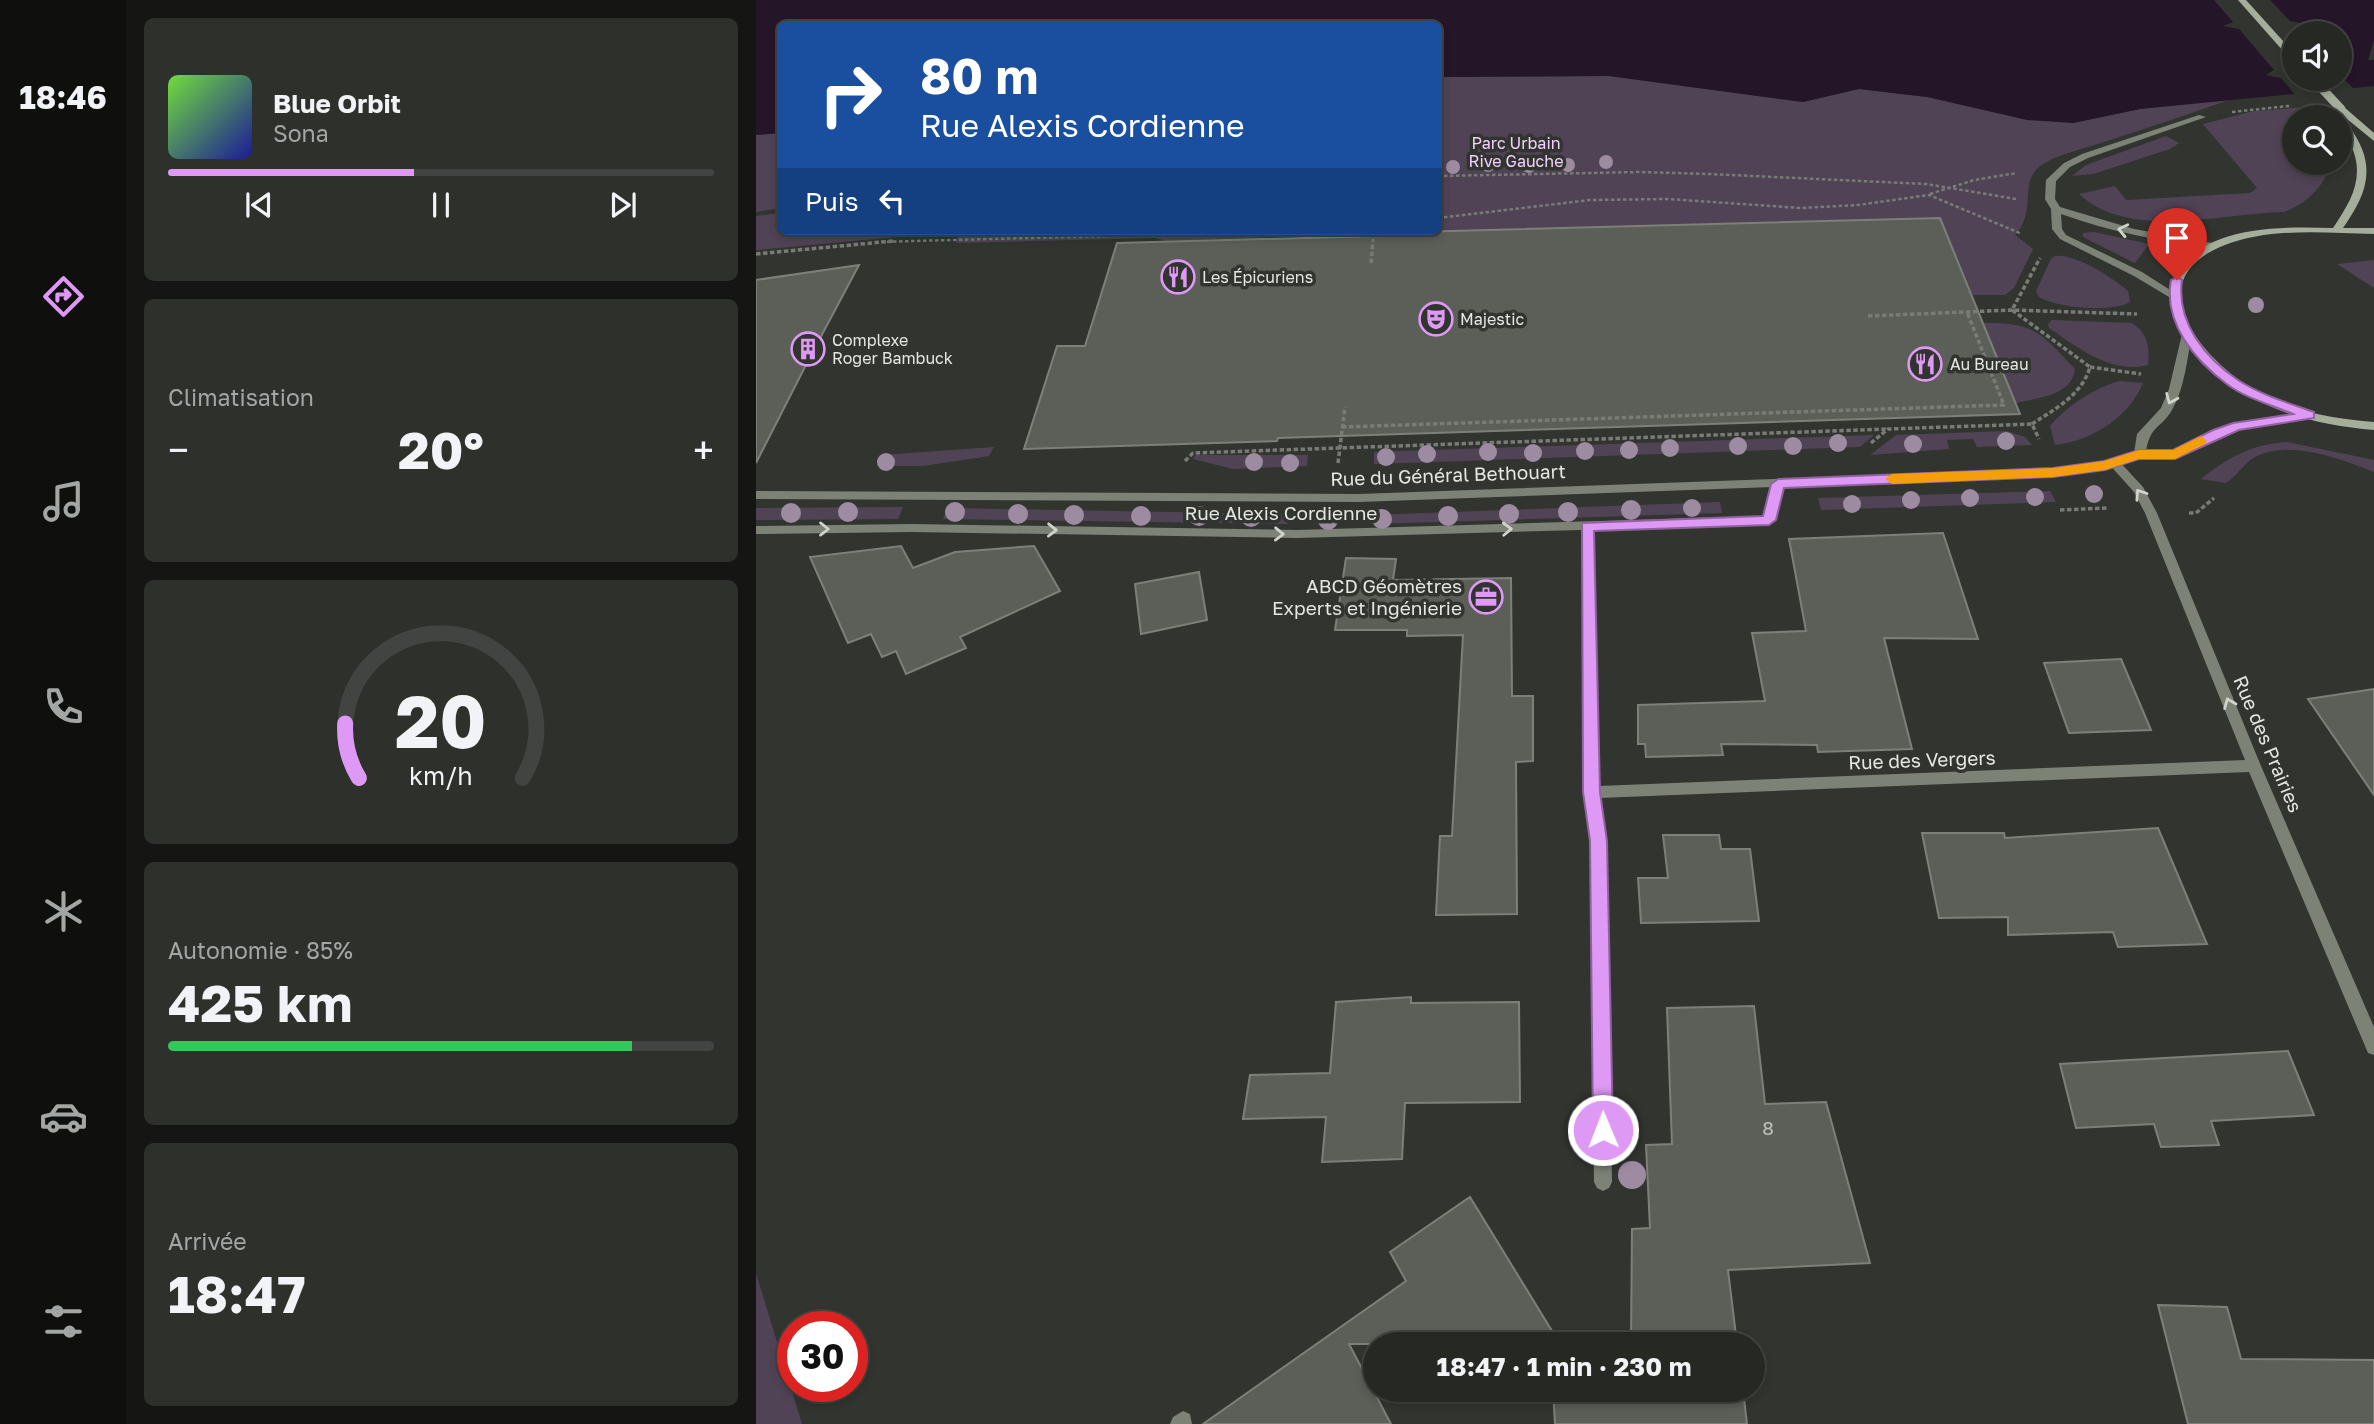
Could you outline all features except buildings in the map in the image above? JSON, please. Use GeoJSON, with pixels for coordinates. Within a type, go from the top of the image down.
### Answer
{"type":"FeatureCollection","features":[{"type":"Feature","properties":{"kind":"main road"},"geometry":{"type":"LineString","coordinates":[[2242,0],[2282,45]]}},
{"type":"Feature","properties":{"kind":"main road"},"geometry":{"type":"LineString","coordinates":[[2324,91],[2337,105]]}},
{"type":"Feature","properties":{"kind":"main road"},"geometry":{"type":"LineString","coordinates":[[2352,119],[2374,138]]}},
{"type":"Feature","properties":{"kind":"main road"},"geometry":{"type":"LineString","coordinates":[[2336,231],[2364,185],[2367,167],[2362,152],[2352,137]]}},
{"type":"Feature","properties":{"kind":"main road"},"geometry":{"type":"LineString","coordinates":[[2374,231],[2253,235],[2214,246],[2192,260],[2177,280],[2174,297],[2177,315],[2187,334],[2206,359],[2233,383],[2272,402],[2310,415],[2337,422],[2374,426]]}},
{"type":"Feature","properties":{"kind":"street"},"geometry":{"type":"LineString","coordinates":[[2174,297],[2138,274],[2063,237],[2055,221],[2056,209],[2050,199],[2051,180],[2056,173],[2101,150],[2202,117]]}},
{"type":"Feature","properties":{"kind":"street"},"geometry":{"type":"LineString","coordinates":[[2056,209],[2124,230],[2214,246]]}},
{"type":"Feature","properties":{"kind":"street"},"geometry":{"type":"LineString","coordinates":[[2139,455],[2143,434],[2166,410],[2175,389],[2187,334]]}},
{"type":"Feature","properties":{"kind":"street","name":"Rue du Général Bethouart"},"geometry":{"type":"LineString","coordinates":[[756,495],[1359,498],[2053,473],[2114,463],[2139,455],[2175,454],[2238,426],[2310,415]]}},
{"type":"Feature","properties":{"kind":"street","name":"Rue des Prairies"},"geometry":{"type":"LineString","coordinates":[[2114,463],[2139,490],[2151,513],[2254,766],[2374,1047]]}},
{"type":"Feature","properties":{"kind":"street","name":"Rue Alexis Cordienne"},"geometry":{"type":"LineString","coordinates":[[756,530],[912,528],[1297,534],[1769,520],[1778,484]]}},
{"type":"Feature","properties":{"kind":"street"},"geometry":{"type":"LineString","coordinates":[[1587,527],[1591,792],[1598,841],[1603,1182]]}},
{"type":"Feature","properties":{"kind":"street","name":"Rue des Vergers"},"geometry":{"type":"LineString","coordinates":[[1591,792],[2254,766]]}},
{"type":"Feature","properties":{"kind":"path"},"geometry":{"type":"LineString","coordinates":[[1442,217],[1532,204],[1601,199],[1668,199],[1815,208],[1858,205],[1929,195],[1974,180],[2032,171],[2056,173]]}},
{"type":"Feature","properties":{"kind":"path"},"geometry":{"type":"LineString","coordinates":[[1442,177],[1709,173],[1926,184],[2024,200]]}},
{"type":"Feature","properties":{"kind":"path"},"geometry":{"type":"LineString","coordinates":[[1929,195],[2025,234]]}},
{"type":"Feature","properties":{"kind":"path"},"geometry":{"type":"LineString","coordinates":[[937,239],[939,235]]}},
{"type":"Feature","properties":{"kind":"path"},"geometry":{"type":"LineString","coordinates":[[756,254],[899,240],[1113,235]]}},
{"type":"Feature","properties":{"kind":"path"},"geometry":{"type":"LineString","coordinates":[[1371,263],[1374,235]]}},
{"type":"Feature","properties":{"kind":"path"},"geometry":{"type":"LineString","coordinates":[[2012,310],[2042,256]]}},
{"type":"Feature","properties":{"kind":"path"},"geometry":{"type":"LineString","coordinates":[[2012,310],[2090,367],[2142,374]]}},
{"type":"Feature","properties":{"kind":"path"},"geometry":{"type":"LineString","coordinates":[[1868,316],[2012,310],[2141,314]]}},
{"type":"Feature","properties":{"kind":"path"},"geometry":{"type":"LineString","coordinates":[[1342,427],[2004,405],[1967,312]]}},
{"type":"Feature","properties":{"kind":"path"},"geometry":{"type":"LineString","coordinates":[[1185,461],[1193,453],[2032,424],[2083,385],[2089,377],[2090,367]]}},
{"type":"Feature","properties":{"kind":"path"},"geometry":{"type":"LineString","coordinates":[[1337,474],[1345,407]]}},
{"type":"Feature","properties":{"kind":"path"},"geometry":{"type":"LineString","coordinates":[[2032,424],[2040,443]]}},
{"type":"Feature","properties":{"kind":"path"},"geometry":{"type":"LineString","coordinates":[[1862,451],[1888,429]]}},
{"type":"Feature","properties":{"kind":"green space","name":"Parc Urbain Rive Gauche"},"geometry":{"type":"Polygon","coordinates":[[[1609,76],[1803,102],[1859,89],[1927,97],[2073,123],[2140,109],[2232,99],[2062,155],[2039,167],[2030,181],[2025,217],[2015,235],[2033,249],[2014,288],[2005,295],[1973,295],[1940,218],[1442,232],[1442,77],[1609,76]]]}},
{"type":"Feature","properties":{"kind":"green space"},"geometry":{"type":"Polygon","coordinates":[[[2282,109],[2282,175],[2326,175],[2314,193],[2301,204],[2284,212],[2150,221],[2124,217],[2100,208],[2079,194],[2115,186],[2126,200],[2250,193],[2257,188],[2203,124],[2254,111],[2282,109]]]}},
{"type":"Feature","properties":{"kind":"green space"},"geometry":{"type":"Polygon","coordinates":[[[777,133],[777,208],[756,212],[756,135],[777,133]]]}},
{"type":"Feature","properties":{"kind":"green space"},"geometry":{"type":"Polygon","coordinates":[[[2166,136],[2179,143],[2170,149],[2093,174],[2072,176],[2086,165],[2166,136]]]}},
{"type":"Feature","properties":{"kind":"green space"},"geometry":{"type":"Polygon","coordinates":[[[777,213],[777,235],[909,235],[756,250],[756,216],[777,213]]]}},
{"type":"Feature","properties":{"kind":"green space"},"geometry":{"type":"Polygon","coordinates":[[[2094,232],[2149,244],[2135,263],[2083,237],[2083,233],[2094,232]]]}},
{"type":"Feature","properties":{"kind":"green space","name":"Parc Urbain Rive Gauche"},"geometry":{"type":"Polygon","coordinates":[[[958,235],[1350,235],[1167,241],[1155,238],[956,243],[958,235]]]}},
{"type":"Feature","properties":{"kind":"green space"},"geometry":{"type":"Polygon","coordinates":[[[2055,256],[2073,258],[2104,273],[2128,291],[2130,302],[2110,307],[2084,308],[2039,297],[2036,291],[2055,256]]]}},
{"type":"Feature","properties":{"kind":"green space"},"geometry":{"type":"Polygon","coordinates":[[[2374,260],[2374,288],[2337,264],[2374,260]]]}},
{"type":"Feature","properties":{"kind":"green space"},"geometry":{"type":"Polygon","coordinates":[[[2052,320],[2132,323],[2142,331],[2147,341],[2148,365],[2135,367],[2108,363],[2049,328],[2048,324],[2052,320]]]}},
{"type":"Feature","properties":{"kind":"green space"},"geometry":{"type":"Polygon","coordinates":[[[1982,323],[2014,325],[2035,332],[2075,369],[2072,378],[2067,385],[2052,394],[2015,403],[1982,323]]]}},
{"type":"Feature","properties":{"kind":"green space"},"geometry":{"type":"Polygon","coordinates":[[[2119,381],[2143,383],[2119,417],[2095,433],[2069,443],[2055,445],[2050,426],[2057,418],[2100,388],[2119,381]]]}},
{"type":"Feature","properties":{"kind":"green space"},"geometry":{"type":"Polygon","coordinates":[[[2007,431],[2025,437],[2032,445],[1977,447],[1973,439],[1947,440],[1949,449],[1870,455],[1896,435],[2007,431]]]}},
{"type":"Feature","properties":{"kind":"green space"},"geometry":{"type":"Polygon","coordinates":[[[1874,435],[1860,447],[1374,464],[1374,452],[1874,435]]]}},
{"type":"Feature","properties":{"kind":"green space"},"geometry":{"type":"Polygon","coordinates":[[[2287,442],[2374,460],[2374,472],[2315,453],[2284,450],[2255,457],[2226,483],[2201,479],[2241,453],[2287,442]]]}},
{"type":"Feature","properties":{"kind":"green space"},"geometry":{"type":"Polygon","coordinates":[[[994,447],[989,456],[923,466],[877,466],[882,455],[994,447]]]}},
{"type":"Feature","properties":{"kind":"green space"},"geometry":{"type":"Polygon","coordinates":[[[1196,455],[1308,455],[1307,466],[1233,469],[1193,459],[1196,455]]]}},
{"type":"Feature","properties":{"kind":"green space"},"geometry":{"type":"Polygon","coordinates":[[[2050,491],[2056,502],[1821,510],[1818,498],[2050,491]]]}},
{"type":"Feature","properties":{"kind":"green space"},"geometry":{"type":"Polygon","coordinates":[[[1720,502],[1722,513],[1371,524],[1372,515],[1720,502]]]}},
{"type":"Feature","properties":{"kind":"green space"},"geometry":{"type":"Polygon","coordinates":[[[903,507],[898,519],[756,520],[756,508],[903,507]]]}},
{"type":"Feature","properties":{"kind":"green space"},"geometry":{"type":"Polygon","coordinates":[[[947,508],[1290,514],[1288,524],[943,519],[947,508]]]}},
{"type":"Feature","properties":{"kind":"green space"},"geometry":{"type":"Polygon","coordinates":[[[756,1273],[777,1342],[777,1402],[795,1402],[802,1424],[756,1424],[756,1273]]]}},
{"type":"Feature","properties":{"kind":"shaded area"},"geometry":{"type":"Polygon","coordinates":[[[756,0],[2374,0],[2374,40],[2368,60],[2374,60],[2374,86],[2352,88],[2352,21],[2282,21],[2282,91],[2323,91],[2140,109],[2073,123],[2027,120],[1927,97],[1859,89],[1803,102],[1609,76],[1442,77],[1442,21],[777,21],[777,133],[756,135],[756,0]]]}},
{"type":"Feature","properties":{"kind":"pier"},"geometry":{"type":"Polygon","coordinates":[[[2214,0],[2270,0],[2290,21],[2282,21],[2282,79],[2266,75],[2274,70],[2239,29],[2223,26],[2233,22],[2214,0]]]}},
{"type":"Feature","properties":{"kind":"pier"},"geometry":{"type":"Polygon","coordinates":[[[2352,87],[2356,91],[2297,97],[2292,91],[2352,91],[2352,87]]]}},
{"type":"Feature","properties":{"kind":"slow traffic"},"geometry":{"type":"LineString","coordinates":[[1892,479],[2053,473],[2105,466],[2139,455],[2175,454],[2201,441]]}},
{"type":"Feature","properties":{"kind":"place","name":"Les Épicuriens"},"geometry":{"type":"Point","coordinates":[1178,277]}},
{"type":"Feature","properties":{"kind":"place","name":"Majestic"},"geometry":{"type":"Point","coordinates":[1436,319]}},
{"type":"Feature","properties":{"kind":"place","name":"Complexe Roger Bambuck"},"geometry":{"type":"Point","coordinates":[808,349]}},
{"type":"Feature","properties":{"kind":"place","name":"Au Bureau"},"geometry":{"type":"Point","coordinates":[1925,364]}},
{"type":"Feature","properties":{"kind":"place","name":"ABCD Géomètres Experts et Ingénierie"},"geometry":{"type":"Point","coordinates":[1486,597]}},
{"type":"Feature","properties":{"kind":"route"},"geometry":{"type":"LineString","coordinates":[[1603,1130],[1598,841],[1591,792],[1587,527],[1769,520],[1778,484],[2053,473],[2105,466],[2139,455],[2175,454],[2199,441],[2238,426],[2310,415],[2291,410],[2233,383],[2206,359],[2187,334],[2177,315],[2174,297],[2177,280]]}}]}
